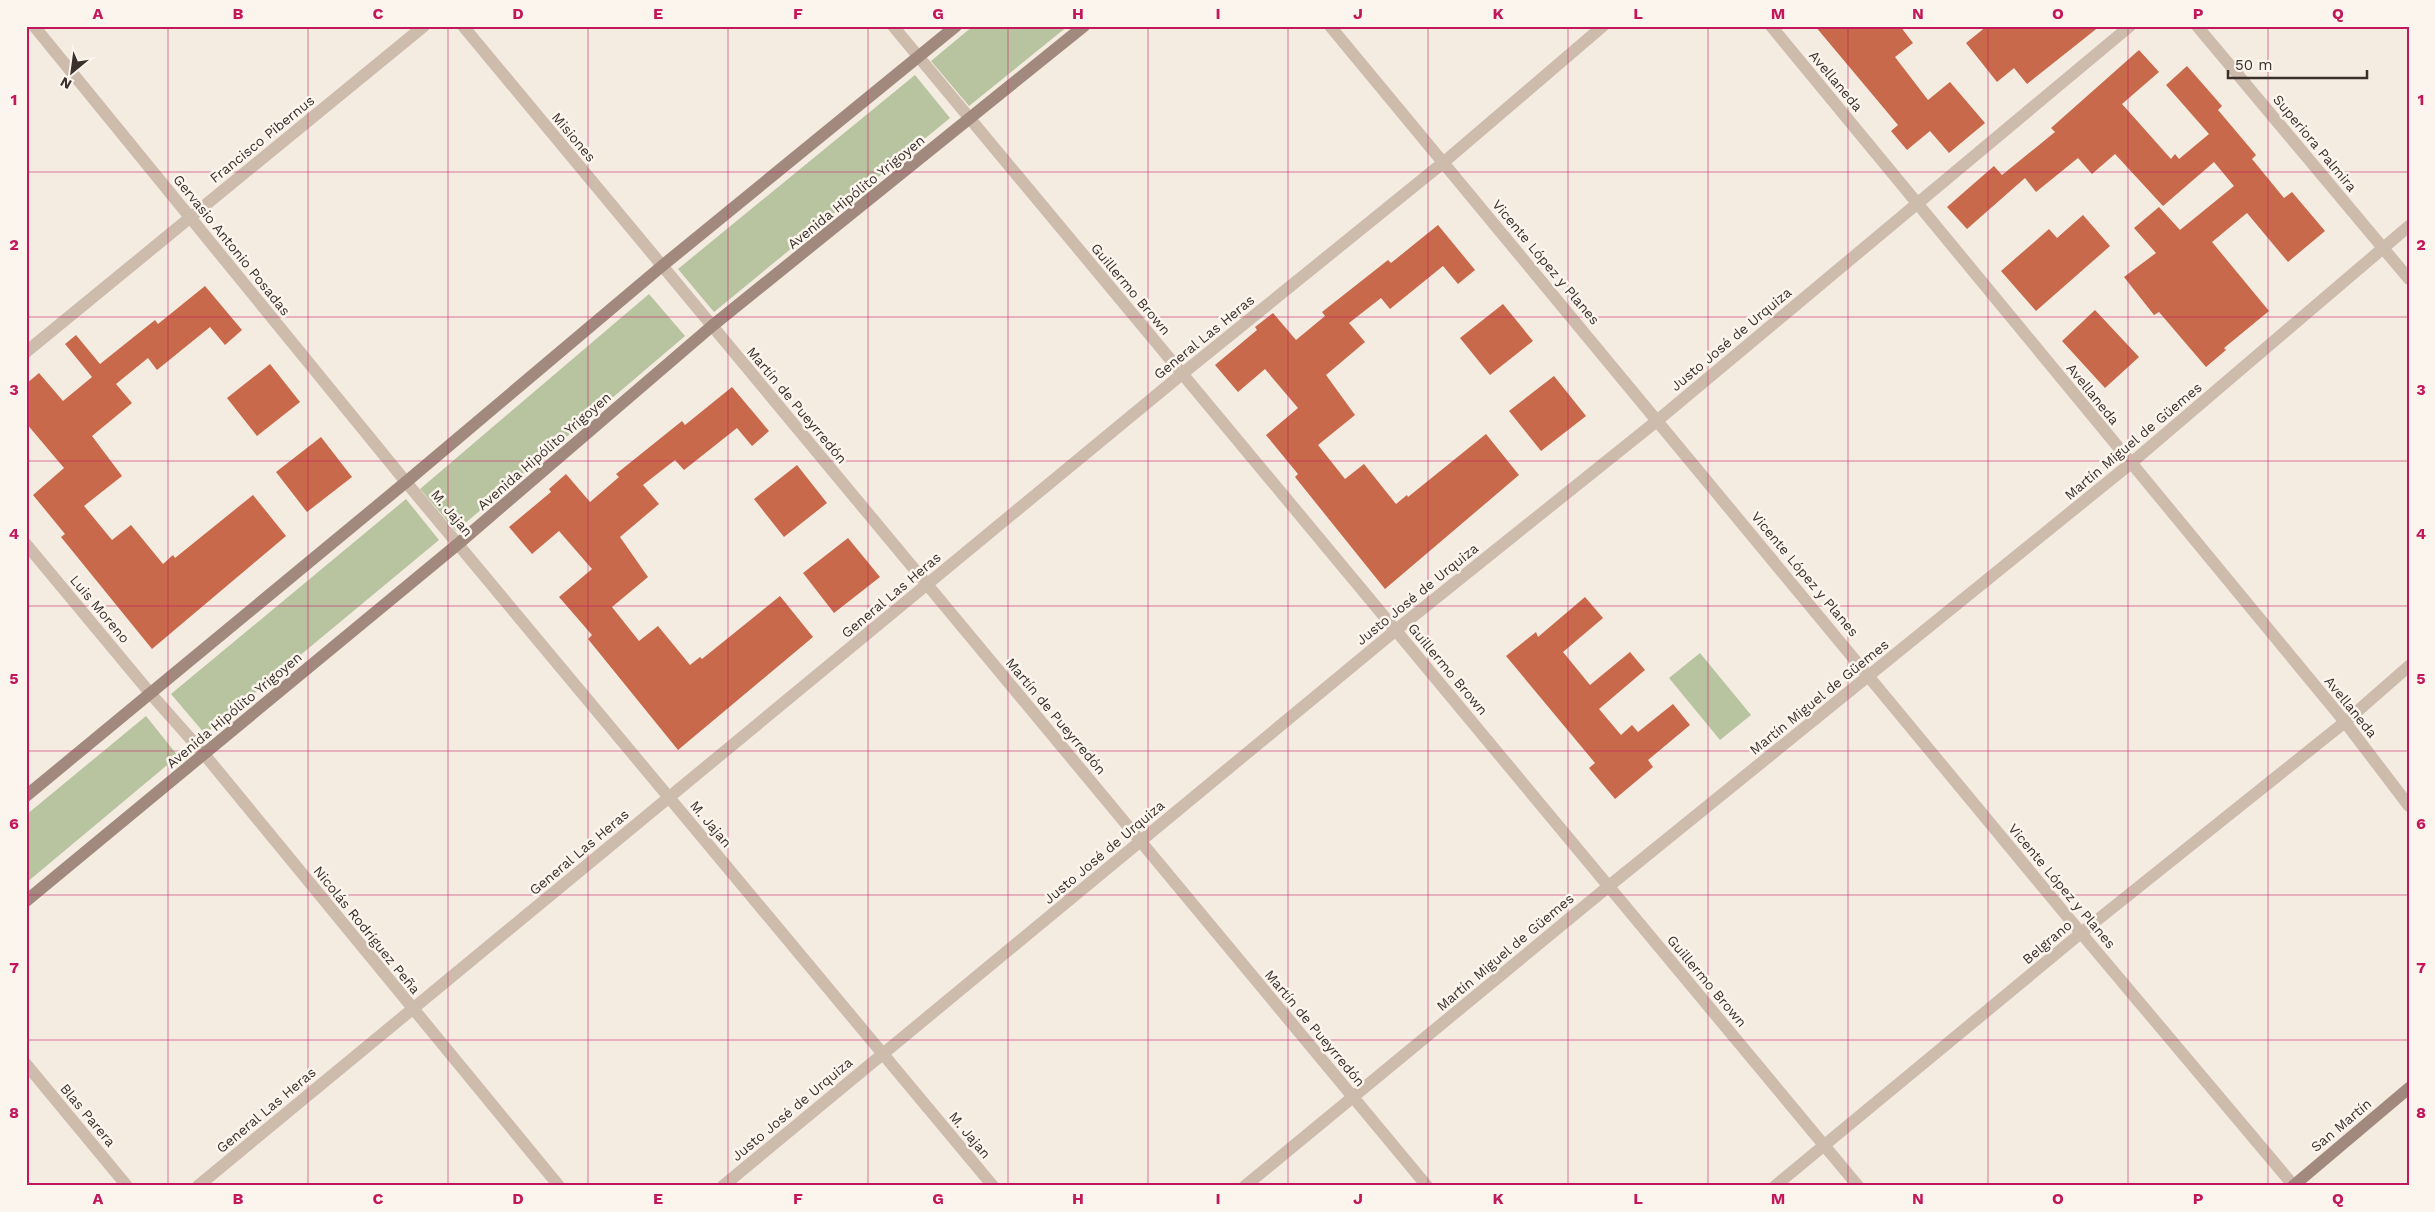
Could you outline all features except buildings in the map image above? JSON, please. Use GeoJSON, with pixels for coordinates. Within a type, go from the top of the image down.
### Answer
{"type":"FeatureCollection","features":[{"type":"Feature","properties":{"kind":"main road"},"geometry":{"type":"LineString","coordinates":[[26,796],[406,482],[662,266],[956,26]]}},
{"type":"Feature","properties":{"kind":"main road","name":"Avenida Hipólito Yrigoyen"},"geometry":{"type":"LineString","coordinates":[[26,901],[458,544],[712,326],[1084,26]]}},
{"type":"Feature","properties":{"kind":"main road","name":"San Martín"},"geometry":{"type":"LineString","coordinates":[[2294,1185],[2409,1088]]}},
{"type":"Feature","properties":{"kind":"street","name":"Gervasio Antonio Posadas"},"geometry":{"type":"LineString","coordinates":[[34,26],[406,482]]}},
{"type":"Feature","properties":{"kind":"street","name":"Francisco Pibernus"},"geometry":{"type":"LineString","coordinates":[[26,352],[424,26]]}},
{"type":"Feature","properties":{"kind":"street","name":"Misiones"},"geometry":{"type":"LineString","coordinates":[[463,26],[662,266]]}},
{"type":"Feature","properties":{"kind":"street","name":"Guillermo Brown"},"geometry":{"type":"LineString","coordinates":[[893,26],[1858,1186]]}},
{"type":"Feature","properties":{"kind":"street","name":"Vicente López y Planes"},"geometry":{"type":"LineString","coordinates":[[1330,26],[2081,933],[2294,1185]]}},
{"type":"Feature","properties":{"kind":"street","name":"General Las Heras"},"geometry":{"type":"LineString","coordinates":[[198,1186],[1182,374],[1444,162],[1603,26]]}},
{"type":"Feature","properties":{"kind":"street","name":"Avellaneda"},"geometry":{"type":"LineString","coordinates":[[1771,26],[2130,464],[2345,722],[2409,806]]}},
{"type":"Feature","properties":{"kind":"street","name":"Justo José de Urquiza"},"geometry":{"type":"LineString","coordinates":[[723,1186],[1396,630],[1658,420],[2130,26]]}},
{"type":"Feature","properties":{"kind":"street","name":"Superiora Palmira"},"geometry":{"type":"LineString","coordinates":[[2197,26],[2409,279]]}},
{"type":"Feature","properties":{"kind":"street","name":"Martín Miguel de Güemes"},"geometry":{"type":"LineString","coordinates":[[1245,1186],[1609,886],[2130,464],[2409,226]]}},
{"type":"Feature","properties":{"kind":"street","name":"Martín de Pueyrredón"},"geometry":{"type":"LineString","coordinates":[[662,266],[1427,1186]]}},
{"type":"Feature","properties":{"kind":"street","name":"M. Jajan"},"geometry":{"type":"LineString","coordinates":[[406,482],[993,1186]]}},
{"type":"Feature","properties":{"kind":"street","name":"Luis Moreno"},"geometry":{"type":"LineString","coordinates":[[26,544],[150,694]]}},
{"type":"Feature","properties":{"kind":"street","name":"Belgrano"},"geometry":{"type":"LineString","coordinates":[[1775,1186],[2081,933],[2345,722],[2409,666]]}},
{"type":"Feature","properties":{"kind":"street","name":"Nicolás Rodríguez Peña"},"geometry":{"type":"LineString","coordinates":[[150,694],[204,754],[559,1186]]}},
{"type":"Feature","properties":{"kind":"street","name":"Blas Parera"},"geometry":{"type":"LineString","coordinates":[[26,1064],[127,1186]]}},
{"type":"Feature","properties":{"kind":"green space"},"geometry":{"type":"Polygon","coordinates":[[[973,26],[1068,26],[969,106],[931,61],[973,26]]]}},
{"type":"Feature","properties":{"kind":"green space"},"geometry":{"type":"Polygon","coordinates":[[[915,75],[950,118],[714,312],[678,269],[915,75]]]}},
{"type":"Feature","properties":{"kind":"green space"},"geometry":{"type":"Polygon","coordinates":[[[649,294],[685,336],[456,531],[420,489],[649,294]]]}},
{"type":"Feature","properties":{"kind":"green space"},"geometry":{"type":"Polygon","coordinates":[[[406,499],[439,540],[205,734],[171,694],[406,499]]]}},
{"type":"Feature","properties":{"kind":"green space"},"geometry":{"type":"Polygon","coordinates":[[[1700,653],[1751,715],[1720,740],[1669,678],[1700,653]]]}},
{"type":"Feature","properties":{"kind":"green space"},"geometry":{"type":"Polygon","coordinates":[[[146,716],[178,756],[26,883],[26,815],[146,716]]]}}]}
